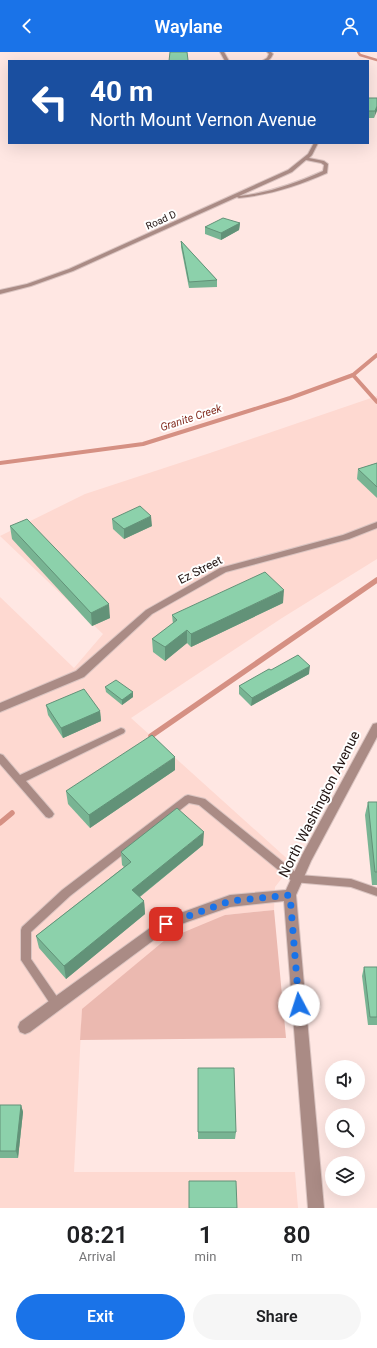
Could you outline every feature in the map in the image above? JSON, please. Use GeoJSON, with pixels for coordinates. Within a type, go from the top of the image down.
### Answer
{"type":"FeatureCollection","features":[{"type":"Feature","properties":{"kind":"street","name":"Ez Street"},"geometry":{"type":"LineString","coordinates":[[0,708],[80,674],[149,612],[223,570],[346,537],[377,525]]}},
{"type":"Feature","properties":{"kind":"street","name":"North Washington Avenue"},"geometry":{"type":"LineString","coordinates":[[316,1208],[290,895],[306,859],[377,727]]}},
{"type":"Feature","properties":{"kind":"street"},"geometry":{"type":"LineString","coordinates":[[25,1027],[166,924],[230,901],[290,895]]}},
{"type":"Feature","properties":{"kind":"lane"},"geometry":{"type":"LineString","coordinates":[[266,60],[271,54],[269,52]]}},
{"type":"Feature","properties":{"kind":"lane","name":"Road D"},"geometry":{"type":"LineString","coordinates":[[0,292],[29,285],[70,270],[267,182],[290,171],[310,155],[316,144]]}},
{"type":"Feature","properties":{"kind":"lane"},"geometry":{"type":"LineString","coordinates":[[234,197],[268,194],[277,189],[302,183],[325,172],[326,165],[322,162],[305,159]]}},
{"type":"Feature","properties":{"kind":"lane"},"geometry":{"type":"LineString","coordinates":[[267,182],[302,183]]}},
{"type":"Feature","properties":{"kind":"lane"},"geometry":{"type":"LineString","coordinates":[[19,780],[121,731]]}},
{"type":"Feature","properties":{"kind":"lane"},"geometry":{"type":"LineString","coordinates":[[0,758],[49,814]]}},
{"type":"Feature","properties":{"kind":"lane"},"geometry":{"type":"LineString","coordinates":[[57,1004],[26,960],[26,930],[66,893],[188,799],[202,802],[297,879],[351,883],[377,892]]}},
{"type":"Feature","properties":{"kind":"shaded area"},"geometry":{"type":"Polygon","coordinates":[[[377,396],[377,559],[282,618],[131,718],[293,864],[275,887],[274,910],[225,915],[82,1010],[74,1172],[295,1172],[298,1208],[0,1208],[0,597],[74,668],[103,634],[0,536],[85,494],[377,396]]]}},
{"type":"Feature","properties":{"kind":"shaded area"},"geometry":{"type":"Polygon","coordinates":[[[274,910],[286,1038],[80,1040],[82,1009],[165,940],[225,915],[274,910]]]}},
{"type":"Feature","properties":{"kind":"building"},"geometry":{"type":"Polygon","coordinates":[[[170,52],[187,52],[188,60],[169,60],[170,52]]]}},
{"type":"Feature","properties":{"kind":"building"},"geometry":{"type":"Polygon","coordinates":[[[369,98],[377,98],[377,106],[375,111],[369,111],[369,98]]]}},
{"type":"Feature","properties":{"kind":"building"},"geometry":{"type":"Polygon","coordinates":[[[223,218],[240,223],[221,233],[205,227],[223,218]]]}},
{"type":"Feature","properties":{"kind":"building"},"geometry":{"type":"Polygon","coordinates":[[[181,241],[217,280],[189,282],[181,241]]]}},
{"type":"Feature","properties":{"kind":"building"},"geometry":{"type":"Polygon","coordinates":[[[377,463],[377,487],[358,469],[377,463]]]}},
{"type":"Feature","properties":{"kind":"building"},"geometry":{"type":"Polygon","coordinates":[[[140,506],[151,516],[124,529],[112,519],[140,506]]]}},
{"type":"Feature","properties":{"kind":"building"},"geometry":{"type":"Polygon","coordinates":[[[27,519],[109,604],[91,613],[10,526],[27,519]]]}},
{"type":"Feature","properties":{"kind":"building"},"geometry":{"type":"Polygon","coordinates":[[[265,572],[284,590],[191,634],[187,630],[165,647],[152,639],[177,620],[172,615],[265,572]]]}},
{"type":"Feature","properties":{"kind":"building"},"geometry":{"type":"Polygon","coordinates":[[[298,655],[310,666],[252,698],[239,686],[269,669],[271,670],[298,655]]]}},
{"type":"Feature","properties":{"kind":"building"},"geometry":{"type":"Polygon","coordinates":[[[116,680],[133,692],[122,700],[105,687],[116,680]]]}},
{"type":"Feature","properties":{"kind":"building"},"geometry":{"type":"Polygon","coordinates":[[[84,689],[100,711],[61,728],[46,705],[84,689]]]}},
{"type":"Feature","properties":{"kind":"building"},"geometry":{"type":"Polygon","coordinates":[[[152,735],[175,757],[89,815],[66,791],[152,735]]]}},
{"type":"Feature","properties":{"kind":"building"},"geometry":{"type":"Polygon","coordinates":[[[368,802],[377,802],[377,872],[375,872],[368,802]]]}},
{"type":"Feature","properties":{"kind":"building"},"geometry":{"type":"Polygon","coordinates":[[[177,808],[204,832],[132,890],[144,901],[64,966],[36,936],[131,862],[121,852],[177,808]]]}},
{"type":"Feature","properties":{"kind":"building"},"geometry":{"type":"Polygon","coordinates":[[[364,967],[377,967],[377,1017],[370,1017],[364,967]]]}},
{"type":"Feature","properties":{"kind":"building"},"geometry":{"type":"Polygon","coordinates":[[[198,1068],[234,1068],[236,1132],[198,1132],[198,1068]]]}},
{"type":"Feature","properties":{"kind":"building"},"geometry":{"type":"Polygon","coordinates":[[[0,1105],[21,1105],[16,1151],[0,1151],[0,1105]]]}},
{"type":"Feature","properties":{"kind":"building"},"geometry":{"type":"Polygon","coordinates":[[[189,1181],[236,1181],[237,1208],[189,1208],[189,1181]]]}},
{"type":"Feature","properties":{"kind":"waterway"},"geometry":{"type":"LineString","coordinates":[[358,52],[360,55],[377,60]]}},
{"type":"Feature","properties":{"kind":"waterway","name":"Granite Creek"},"geometry":{"type":"LineString","coordinates":[[353,375],[377,355]]}},
{"type":"Feature","properties":{"kind":"waterway","name":"Granite Creek"},"geometry":{"type":"LineString","coordinates":[[0,463],[143,444],[290,398],[353,375]]}},
{"type":"Feature","properties":{"kind":"waterway"},"geometry":{"type":"LineString","coordinates":[[353,375],[377,402]]}},
{"type":"Feature","properties":{"kind":"waterway"},"geometry":{"type":"LineString","coordinates":[[151,736],[377,580]]}},
{"type":"Feature","properties":{"kind":"waterway"},"geometry":{"type":"LineString","coordinates":[[0,823],[12,813]]}},
{"type":"Feature","properties":{"kind":"route"},"geometry":{"type":"LineString","coordinates":[[166,924],[230,901],[290,895],[299,1005]]}}]}
